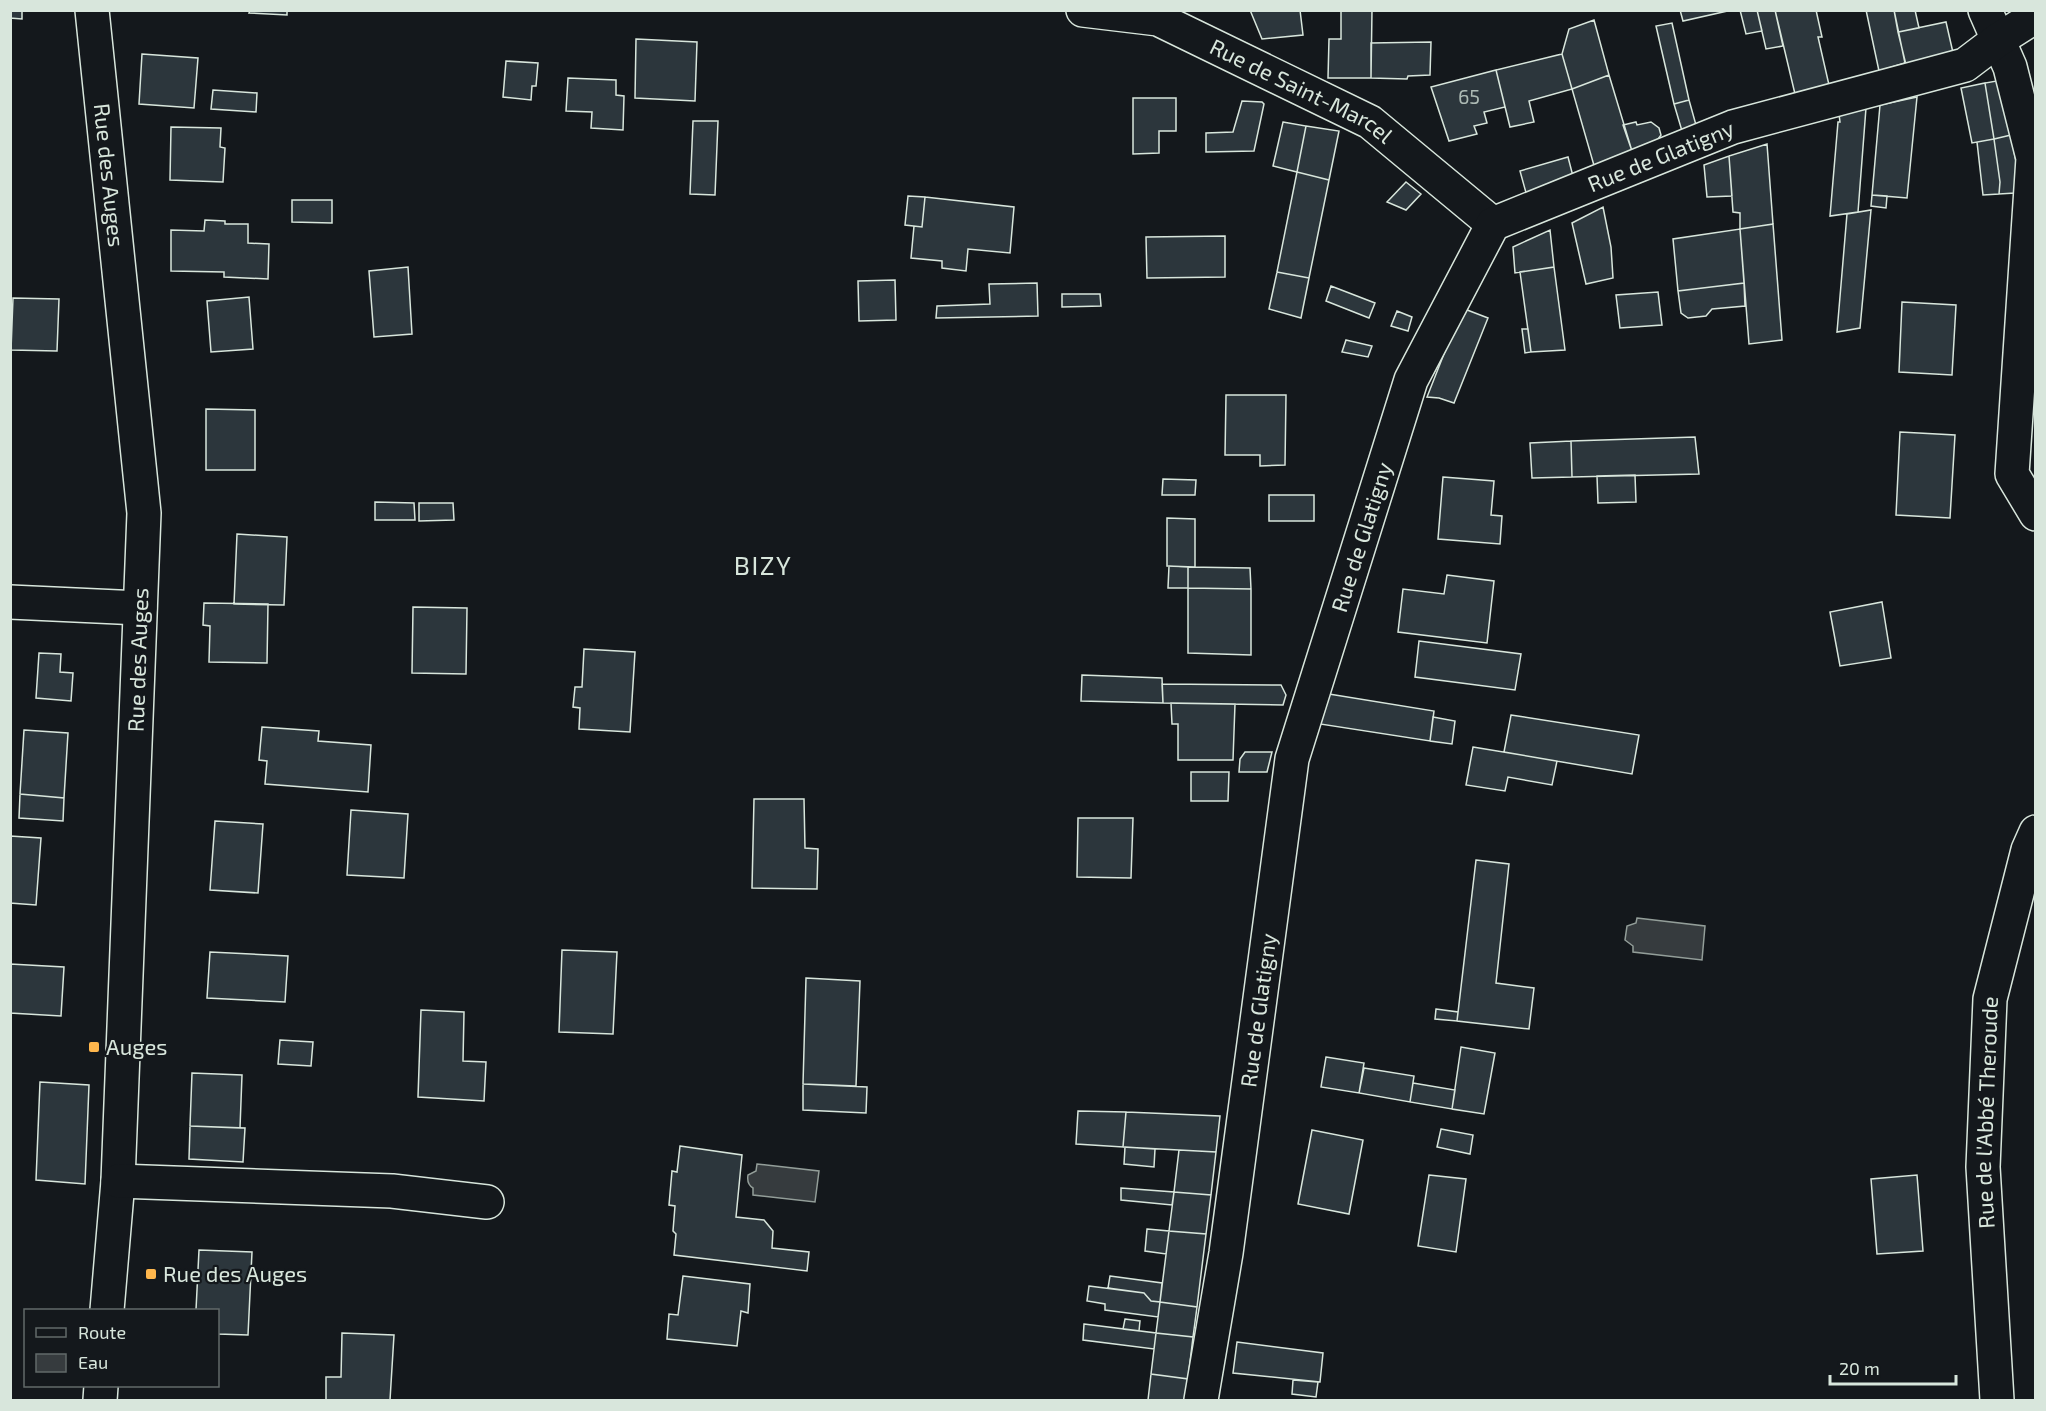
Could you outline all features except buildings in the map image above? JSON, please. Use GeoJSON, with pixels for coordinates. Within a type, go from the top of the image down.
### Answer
{"type":"FeatureCollection","features":[{"type":"Feature","properties":{"kind":"street","name":"Rue des Auges"},"geometry":{"type":"LineString","coordinates":[[92,10],[144,513],[118,1181],[107,1309]]}},
{"type":"Feature","properties":{"kind":"street","name":"Rue de Saint-Marcel"},"geometry":{"type":"LineString","coordinates":[[1083,10],[1158,15],[1370,123],[1493,224]]}},
{"type":"Feature","properties":{"kind":"street"},"geometry":{"type":"LineString","coordinates":[[1985,10],[2010,67],[2033,158],[2012,474],[2036,514]]}},
{"type":"Feature","properties":{"kind":"street","name":"Rue de Glatigny"},"geometry":{"type":"LineString","coordinates":[[1201,1401],[1226,1253],[1292,759],[1411,380],[1493,224],[1733,127],[1965,65],[1998,40],[2036,16]]}},
{"type":"Feature","properties":{"kind":"street"},"geometry":{"type":"LineString","coordinates":[[10,602],[140,608]]}},
{"type":"Feature","properties":{"kind":"street","name":"Rue de l'Abbé Theroude"},"geometry":{"type":"LineString","coordinates":[[1997,1401],[1983,1167],[1990,999],[2028,850],[2036,832]]}},
{"type":"Feature","properties":{"kind":"street"},"geometry":{"type":"LineString","coordinates":[[118,1181],[392,1191],[487,1202]]}},
{"type":"Feature","properties":{"kind":"water"},"geometry":{"type":"Polygon","coordinates":[[[1637,918],[1705,926],[1702,960],[1633,952],[1633,946],[1625,940],[1627,926],[1636,923],[1637,918]]]}},
{"type":"Feature","properties":{"kind":"water"},"geometry":{"type":"Polygon","coordinates":[[[757,1164],[819,1171],[815,1202],[753,1195],[753,1188],[748,1183],[748,1175],[756,1171],[757,1164]]]}},
{"type":"Feature","properties":{"kind":"place","name":"Auges"},"geometry":{"type":"Point","coordinates":[94,1047]}},
{"type":"Feature","properties":{"kind":"place","name":"Rue des Auges"},"geometry":{"type":"Point","coordinates":[151,1274]}},
{"type":"Feature","properties":{"kind":"district","name":"BIZY"},"geometry":{"type":"Point","coordinates":[763,566]}}]}
